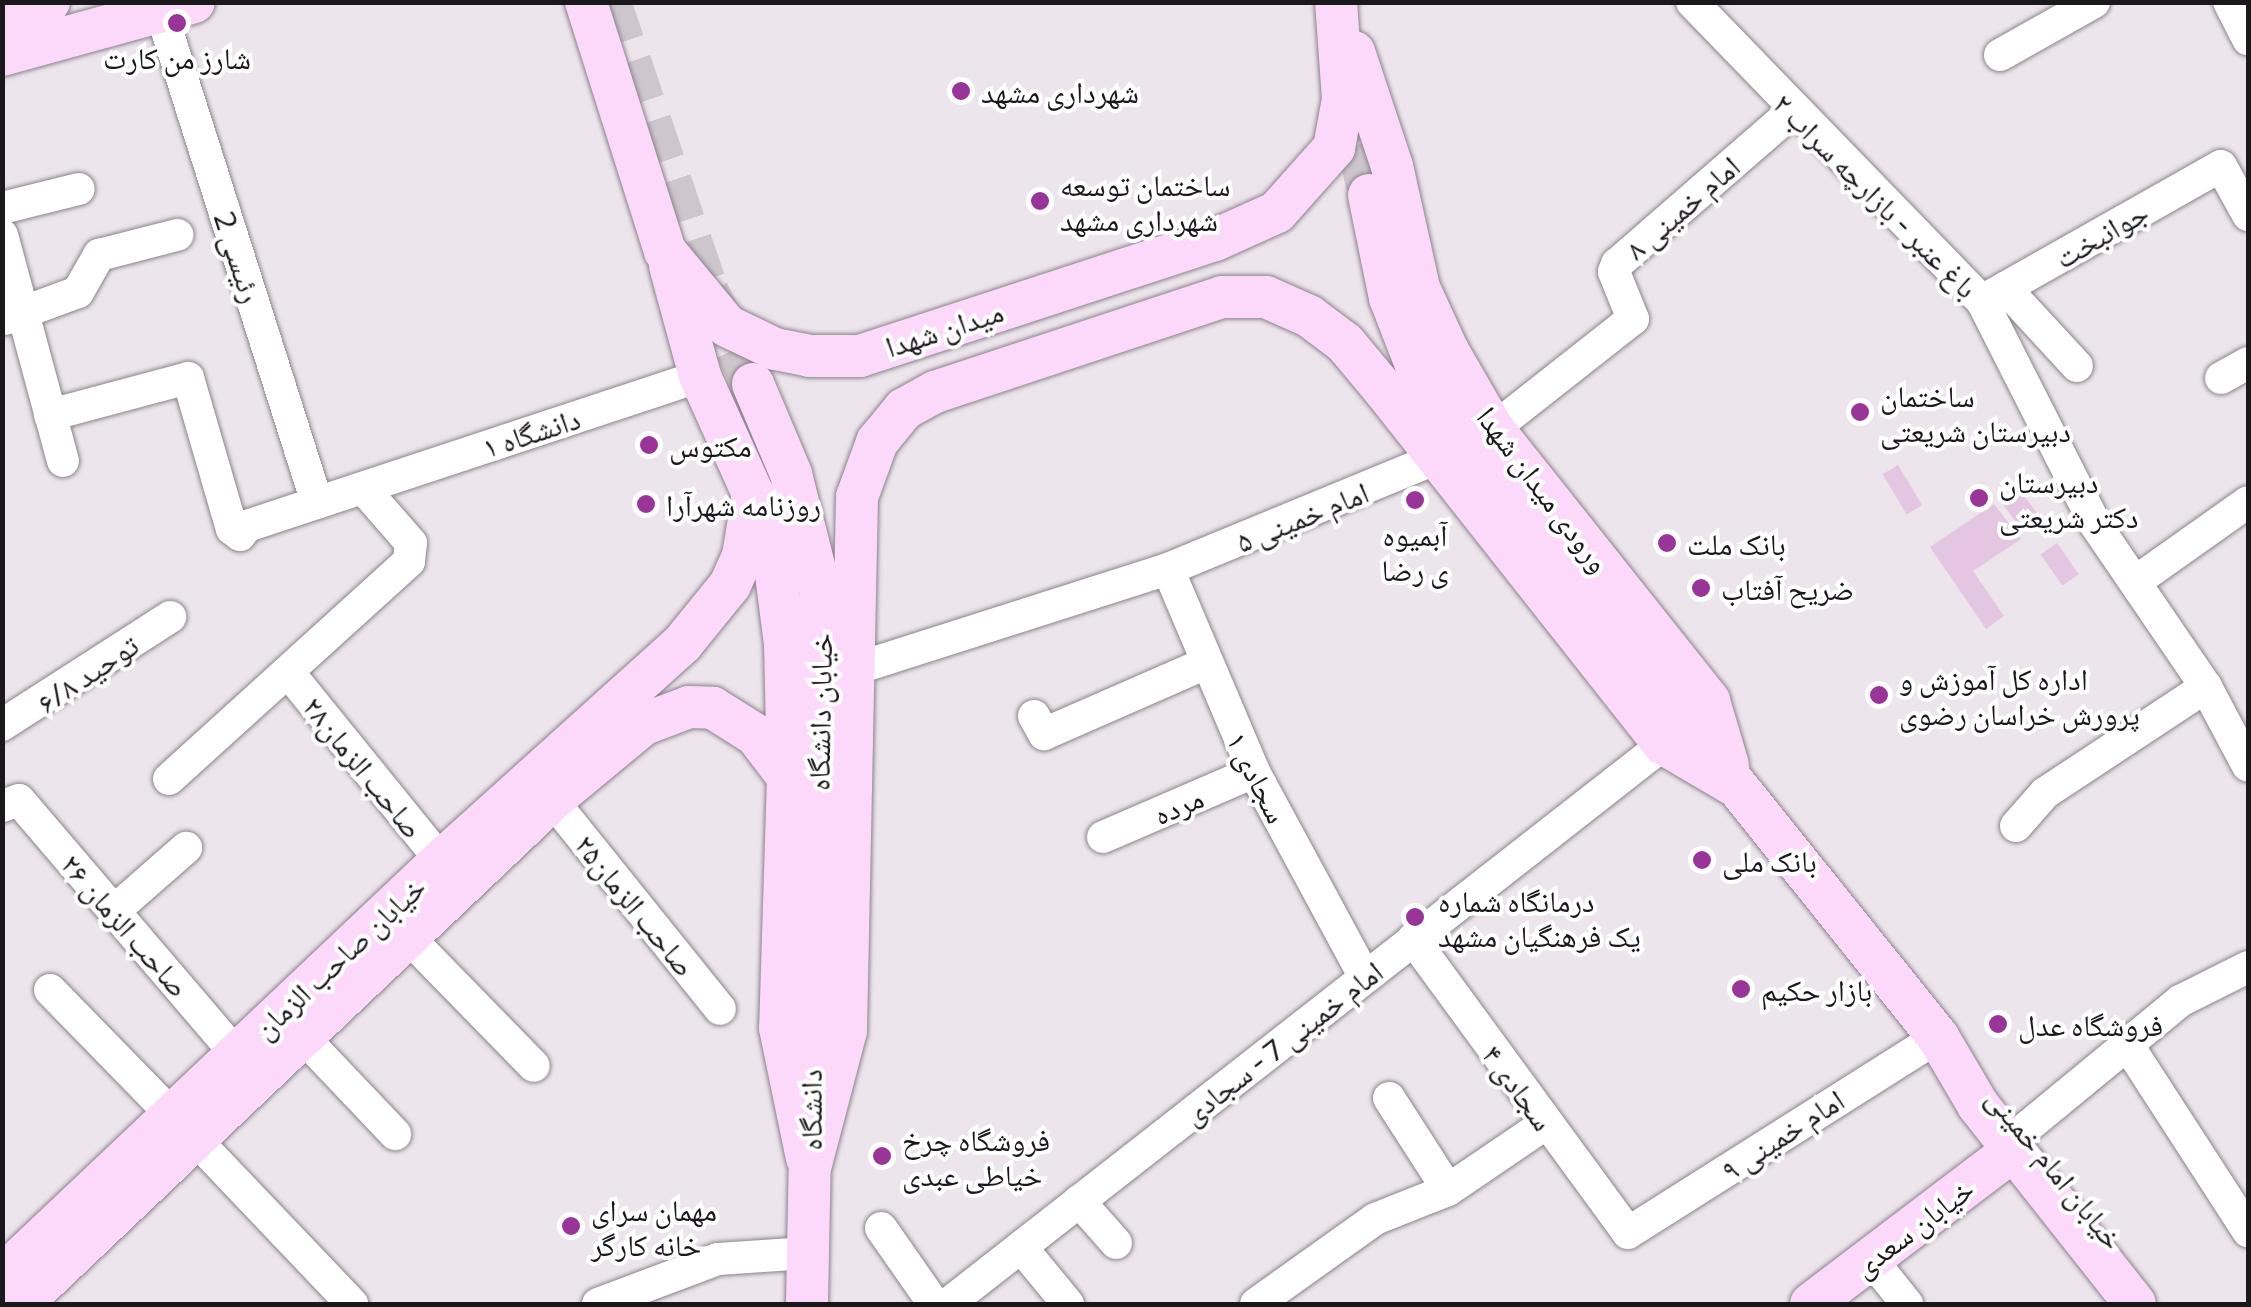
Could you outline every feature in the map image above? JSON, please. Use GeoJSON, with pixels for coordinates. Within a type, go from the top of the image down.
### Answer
{"type":"FeatureCollection","features":[{"type":"Feature","properties":{"kind":"main road"},"geometry":{"type":"LineString","coordinates":[[2,16],[49,2]]}},
{"type":"Feature","properties":{"kind":"main road","name":"میدان شهدا"},"geometry":{"type":"LineString","coordinates":[[586,2],[666,251],[726,326],[775,349],[860,356],[1215,240],[1277,212],[1334,148],[1343,99],[1336,2]]}},
{"type":"Feature","properties":{"kind":"main road","name":"ورودی میدان شهدا"},"geometry":{"type":"LineString","coordinates":[[1336,2],[1392,166],[1419,288],[1493,429],[1710,701],[1734,785]]}},
{"type":"Feature","properties":{"kind":"main road"},"geometry":{"type":"LineString","coordinates":[[2,55],[177,7]]}},
{"type":"Feature","properties":{"kind":"main road"},"geometry":{"type":"LineString","coordinates":[[1369,194],[1390,298],[1416,365],[1459,440],[1673,732]]}},
{"type":"Feature","properties":{"kind":"main road"},"geometry":{"type":"LineString","coordinates":[[666,251],[700,376],[754,494],[775,566],[785,644],[788,777],[780,1028],[810,1168],[807,1304]]}},
{"type":"Feature","properties":{"kind":"main road"},"geometry":{"type":"LineString","coordinates":[[810,1168],[846,1032],[855,669],[853,577],[863,474],[877,442],[904,409],[935,392],[1222,297],[1266,297],[1308,316],[1345,344],[1435,459],[1673,732]]}},
{"type":"Feature","properties":{"kind":"main road","name":"خیابان دانشگاه"},"geometry":{"type":"LineString","coordinates":[[753,384],[791,474],[821,593],[810,1051]]}},
{"type":"Feature","properties":{"kind":"main road","name":"خیابان صاحب الزمان"},"geometry":{"type":"LineString","coordinates":[[2,1276],[184,1127],[236,1054],[440,860],[682,644],[730,585],[743,556],[754,494]]}},
{"type":"Feature","properties":{"kind":"main road"},"geometry":{"type":"LineString","coordinates":[[21,1304],[184,1127],[302,1037],[552,800],[644,724],[689,706],[713,708],[756,734],[788,777]]}},
{"type":"Feature","properties":{"kind":"main road","name":"خیابان امام خمینی"},"geometry":{"type":"LineString","coordinates":[[1673,732],[1734,785],[1938,1037],[1978,1105],[2020,1139],[2167,1304]]}},
{"type":"Feature","properties":{"kind":"main road","name":"دانشگاه"},"geometry":{"type":"LineString","coordinates":[[810,1051],[810,1168]]}},
{"type":"Feature","properties":{"kind":"main road","name":"خیابان امام خمینی"},"geometry":{"type":"LineString","coordinates":[[2020,1139],[2134,1304]]}},
{"type":"Feature","properties":{"kind":"main road","name":"خیابان سعدی"},"geometry":{"type":"LineString","coordinates":[[1829,1299],[1871,1259],[2020,1139]]}},
{"type":"Feature","properties":{"kind":"street","name":"باغ عنبر - بازارچه سراب ۲"},"geometry":{"type":"LineString","coordinates":[[1692,2],[1792,112],[1994,295],[2095,524],[2206,687],[2248,766]]}},
{"type":"Feature","properties":{"kind":"street"},"geometry":{"type":"LineString","coordinates":[[2000,55],[2094,2]]}},
{"type":"Feature","properties":{"kind":"street"},"geometry":{"type":"LineString","coordinates":[[2229,2],[2245,50]]}},
{"type":"Feature","properties":{"kind":"street","name":"رئیسی 2"},"geometry":{"type":"LineString","coordinates":[[177,7],[316,503]]}},
{"type":"Feature","properties":{"kind":"street","name":"امام خمینی ۸"},"geometry":{"type":"LineString","coordinates":[[1493,429],[1633,319],[1616,264],[1792,112]]}},
{"type":"Feature","properties":{"kind":"street","name":"جوانبخت"},"geometry":{"type":"LineString","coordinates":[[1994,295],[2220,166],[2248,215]]}},
{"type":"Feature","properties":{"kind":"street"},"geometry":{"type":"LineString","coordinates":[[2,208],[78,190]]}},
{"type":"Feature","properties":{"kind":"street"},"geometry":{"type":"LineString","coordinates":[[13,317],[78,292],[99,255],[177,235]]}},
{"type":"Feature","properties":{"kind":"street"},"geometry":{"type":"LineString","coordinates":[[2,236],[13,317],[63,461]]}},
{"type":"Feature","properties":{"kind":"street"},"geometry":{"type":"LineString","coordinates":[[1994,295],[2077,366]]}},
{"type":"Feature","properties":{"kind":"street","name":"دانشگاه ۱"},"geometry":{"type":"LineString","coordinates":[[50,415],[188,378],[232,530],[240,535],[247,526],[700,376]]}},
{"type":"Feature","properties":{"kind":"street","name":"امام خمینی ۵"},"geometry":{"type":"LineString","coordinates":[[855,669],[1168,569],[1435,459]]}},
{"type":"Feature","properties":{"kind":"street"},"geometry":{"type":"LineString","coordinates":[[169,778],[289,673],[414,552],[363,488]]}},
{"type":"Feature","properties":{"kind":"street"},"geometry":{"type":"LineString","coordinates":[[2134,582],[2248,502]]}},
{"type":"Feature","properties":{"kind":"street","name":"سجادی ۱"},"geometry":{"type":"LineString","coordinates":[[1168,569],[1204,664],[1254,772],[1365,977]]}},
{"type":"Feature","properties":{"kind":"street","name":"توحید ۶/۸"},"geometry":{"type":"LineString","coordinates":[[2,725],[170,617]]}},
{"type":"Feature","properties":{"kind":"street"},"geometry":{"type":"LineString","coordinates":[[1034,716],[1044,734],[1204,664]]}},
{"type":"Feature","properties":{"kind":"street","name":"صاحب الزمان۲۸"},"geometry":{"type":"LineString","coordinates":[[289,673],[440,860]]}},
{"type":"Feature","properties":{"kind":"street"},"geometry":{"type":"LineString","coordinates":[[2016,826],[2045,794],[2206,687]]}},
{"type":"Feature","properties":{"kind":"street","name":"امام خمینی 7 - سجادی"},"geometry":{"type":"LineString","coordinates":[[948,1304],[1673,732]]}},
{"type":"Feature","properties":{"kind":"street","name":"مرده"},"geometry":{"type":"LineString","coordinates":[[1102,838],[1254,772]]}},
{"type":"Feature","properties":{"kind":"street","name":"صاحب الزمان۲۵"},"geometry":{"type":"LineString","coordinates":[[552,800],[720,1010]]}},
{"type":"Feature","properties":{"kind":"street","name":"صاحب الزمان ۲۶"},"geometry":{"type":"LineString","coordinates":[[8,802],[114,911],[236,1054]]}},
{"type":"Feature","properties":{"kind":"street"},"geometry":{"type":"LineString","coordinates":[[114,911],[186,848]]}},
{"type":"Feature","properties":{"kind":"street"},"geometry":{"type":"LineString","coordinates":[[408,937],[534,1066]]}},
{"type":"Feature","properties":{"kind":"street","name":"سجادی ۴"},"geometry":{"type":"LineString","coordinates":[[1414,939],[1628,1233]]}},
{"type":"Feature","properties":{"kind":"street"},"geometry":{"type":"LineString","coordinates":[[2020,1139],[2126,1044],[2180,1002],[2248,967]]}},
{"type":"Feature","properties":{"kind":"street"},"geometry":{"type":"LineString","coordinates":[[50,990],[352,1304]]}},
{"type":"Feature","properties":{"kind":"street"},"geometry":{"type":"LineString","coordinates":[[302,1037],[395,1134]]}},
{"type":"Feature","properties":{"kind":"street","name":"امام خمینی ۹"},"geometry":{"type":"LineString","coordinates":[[1628,1233],[1938,1037]]}},
{"type":"Feature","properties":{"kind":"street"},"geometry":{"type":"LineString","coordinates":[[2126,1044],[2248,1232]]}},
{"type":"Feature","properties":{"kind":"street"},"geometry":{"type":"LineString","coordinates":[[1389,1098],[1448,1190]]}},
{"type":"Feature","properties":{"kind":"street"},"geometry":{"type":"LineString","coordinates":[[1256,1304],[1375,1219],[1448,1190],[1545,1124]]}},
{"type":"Feature","properties":{"kind":"street"},"geometry":{"type":"LineString","coordinates":[[1079,1201],[1116,1243]]}},
{"type":"Feature","properties":{"kind":"street"},"geometry":{"type":"LineString","coordinates":[[881,1228],[934,1304]]}},
{"type":"Feature","properties":{"kind":"street"},"geometry":{"type":"LineString","coordinates":[[1021,1247],[1068,1304]]}},
{"type":"Feature","properties":{"kind":"street"},"geometry":{"type":"LineString","coordinates":[[598,1304],[718,1260],[808,1253]]}},
{"type":"Feature","properties":{"kind":"street"},"geometry":{"type":"LineString","coordinates":[[1871,1259],[1908,1304]]}},
{"type":"Feature","properties":{"kind":"shaded area"},"geometry":{"type":"Polygon","coordinates":[[[1898,465],[1922,505],[1907,515],[1883,474],[1898,465]]]}},
{"type":"Feature","properties":{"kind":"shaded area"},"geometry":{"type":"Polygon","coordinates":[[[2018,488],[2040,517],[2022,530],[2000,501],[2018,488]]]}},
{"type":"Feature","properties":{"kind":"shaded area"},"geometry":{"type":"Polygon","coordinates":[[[1994,504],[2021,539],[1973,571],[2004,616],[1986,629],[1930,547],[1994,504]]]}},
{"type":"Feature","properties":{"kind":"shaded area"},"geometry":{"type":"Polygon","coordinates":[[[2057,543],[2079,574],[2062,586],[2041,554],[2057,543]]]}},
{"type":"Feature","properties":{"kind":"tunnel"},"geometry":{"type":"LineString","coordinates":[[610,2],[708,292],[753,384]]}},
{"type":"Feature","properties":{"kind":"tunnel"},"geometry":{"type":"LineString","coordinates":[[1344,83],[1369,195]]}},
{"type":"Feature","properties":{"kind":"place","name":"شارز من کارت"},"geometry":{"type":"Point","coordinates":[177,23]}},
{"type":"Feature","properties":{"kind":"place","name":"شهرداری مشهد"},"geometry":{"type":"Point","coordinates":[961,91]}},
{"type":"Feature","properties":{"kind":"place","name":"ساختمان توسعه شهرداری مشهد"},"geometry":{"type":"Point","coordinates":[1040,201]}},
{"type":"Feature","properties":{"kind":"place","name":"ساختمان دبیرستان شریعتی"},"geometry":{"type":"Point","coordinates":[1860,412]}},
{"type":"Feature","properties":{"kind":"place","name":"مکتوس"},"geometry":{"type":"Point","coordinates":[649,445]}},
{"type":"Feature","properties":{"kind":"place","name":"دبیرستان دکتر شریعتی"},"geometry":{"type":"Point","coordinates":[1979,498]}},
{"type":"Feature","properties":{"kind":"place","name":"آبمیوه ی رضا"},"geometry":{"type":"Point","coordinates":[1415,500]}},
{"type":"Feature","properties":{"kind":"place","name":"روزنامه شهرآرا"},"geometry":{"type":"Point","coordinates":[646,504]}},
{"type":"Feature","properties":{"kind":"place","name":"بانک ملت"},"geometry":{"type":"Point","coordinates":[1667,543]}},
{"type":"Feature","properties":{"kind":"place","name":"ضریح آفتاب"},"geometry":{"type":"Point","coordinates":[1701,588]}},
{"type":"Feature","properties":{"kind":"place","name":"اداره کل آموزش و پرورش خراسان رضوی"},"geometry":{"type":"Point","coordinates":[1879,695]}},
{"type":"Feature","properties":{"kind":"place","name":"بانک ملی"},"geometry":{"type":"Point","coordinates":[1702,860]}},
{"type":"Feature","properties":{"kind":"place","name":"درمانگاه شماره یک فرهنگیان مشهد"},"geometry":{"type":"Point","coordinates":[1415,917]}},
{"type":"Feature","properties":{"kind":"place","name":"بازار حکیم"},"geometry":{"type":"Point","coordinates":[1741,989]}},
{"type":"Feature","properties":{"kind":"place","name":"فروشگاه عدل"},"geometry":{"type":"Point","coordinates":[1998,1024]}},
{"type":"Feature","properties":{"kind":"place","name":"فروشگاه چرخ خیاطی عبدی"},"geometry":{"type":"Point","coordinates":[882,1156]}},
{"type":"Feature","properties":{"kind":"place","name":"مهمان سرای خانه کارگر"},"geometry":{"type":"Point","coordinates":[571,1226]}}]}
